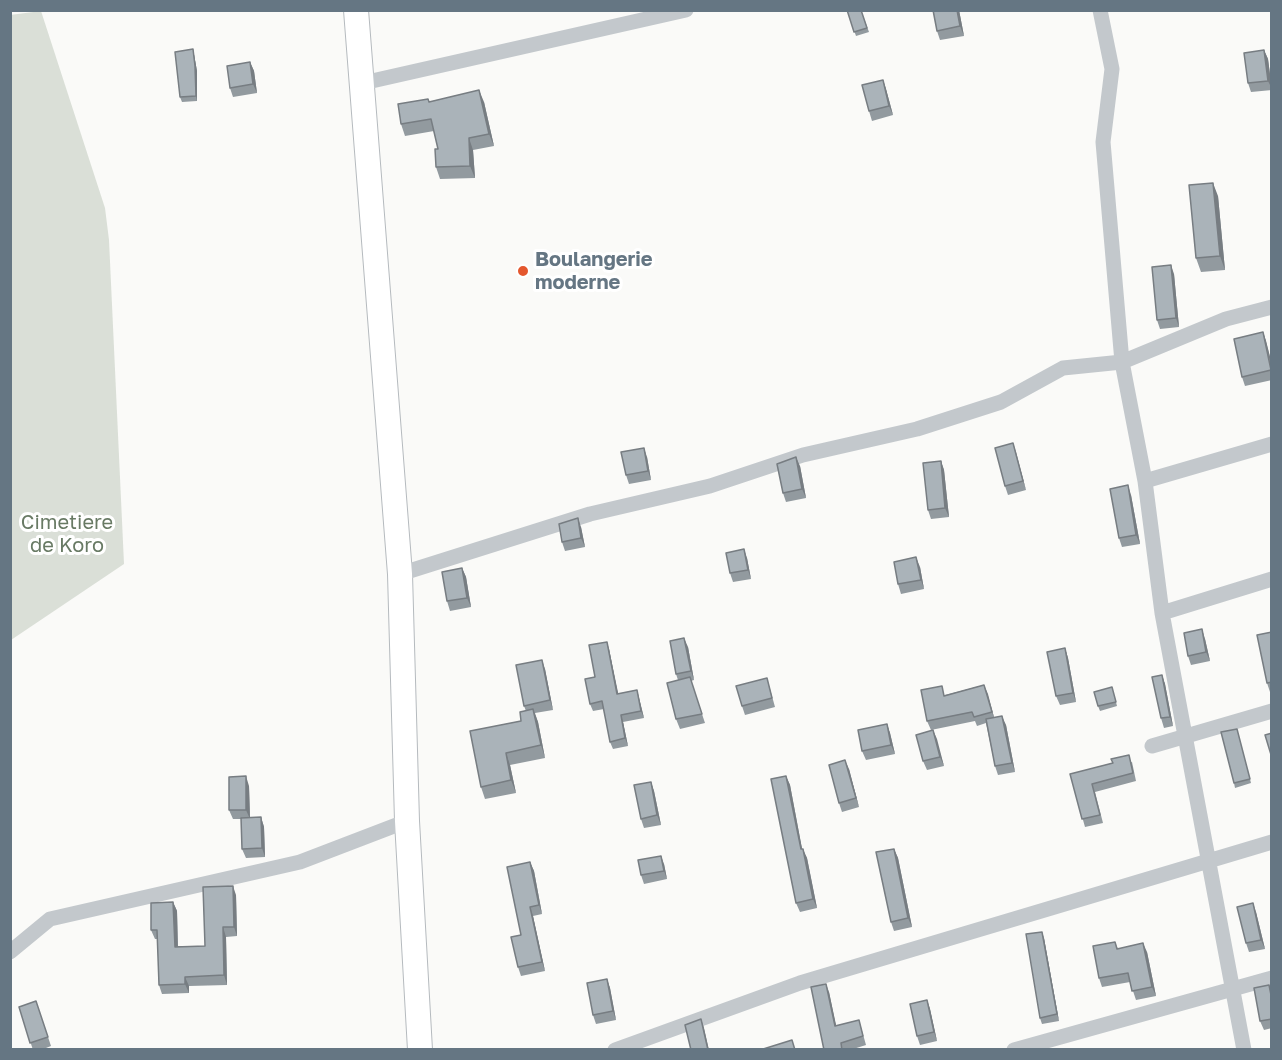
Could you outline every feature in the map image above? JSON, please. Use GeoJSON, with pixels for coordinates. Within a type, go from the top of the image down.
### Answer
{"type":"FeatureCollection","features":[{"type":"Feature","properties":{"kind":"main road"},"geometry":{"type":"LineString","coordinates":[[356,10],[400,574],[407,821],[420,1050]]}},
{"type":"Feature","properties":{"kind":"street"},"geometry":{"type":"LineString","coordinates":[[363,83],[686,10]]}},
{"type":"Feature","properties":{"kind":"street"},"geometry":{"type":"LineString","coordinates":[[1100,10],[1112,69],[1103,142],[1122,362],[1145,481],[1162,613],[1244,1050]]}},
{"type":"Feature","properties":{"kind":"street"},"geometry":{"type":"LineString","coordinates":[[400,574],[590,514],[710,486],[803,455],[917,429],[1001,402],[1063,368],[1122,362],[1226,319],[1272,308]]}},
{"type":"Feature","properties":{"kind":"street"},"geometry":{"type":"LineString","coordinates":[[1145,481],[1272,444]]}},
{"type":"Feature","properties":{"kind":"street"},"geometry":{"type":"LineString","coordinates":[[1162,613],[1272,579]]}},
{"type":"Feature","properties":{"kind":"street"},"geometry":{"type":"LineString","coordinates":[[1152,746],[1272,711]]}},
{"type":"Feature","properties":{"kind":"street"},"geometry":{"type":"LineString","coordinates":[[10,952],[50,920],[300,862],[407,821]]}},
{"type":"Feature","properties":{"kind":"street"},"geometry":{"type":"LineString","coordinates":[[615,1050],[800,982],[1272,843]]}},
{"type":"Feature","properties":{"kind":"street"},"geometry":{"type":"LineString","coordinates":[[1014,1050],[1272,978]]}},
{"type":"Feature","properties":{"kind":"green space","name":"Cimetiere de Koro"},"geometry":{"type":"Polygon","coordinates":[[[41,11],[105,208],[109,240],[124,564],[11,640],[10,15],[41,11]]]}},
{"type":"Feature","properties":{"kind":"building"},"geometry":{"type":"Polygon","coordinates":[[[847,10],[861,10],[867,28],[854,32],[847,10]]]}},
{"type":"Feature","properties":{"kind":"building"},"geometry":{"type":"Polygon","coordinates":[[[933,10],[957,10],[960,26],[937,31],[933,10]]]}},
{"type":"Feature","properties":{"kind":"building"},"geometry":{"type":"Polygon","coordinates":[[[193,49],[196,96],[180,97],[175,52],[193,49]]]}},
{"type":"Feature","properties":{"kind":"building"},"geometry":{"type":"Polygon","coordinates":[[[1264,50],[1268,81],[1248,83],[1244,53],[1264,50]]]}},
{"type":"Feature","properties":{"kind":"building"},"geometry":{"type":"Polygon","coordinates":[[[250,62],[253,84],[230,88],[227,66],[250,62]]]}},
{"type":"Feature","properties":{"kind":"building"},"geometry":{"type":"Polygon","coordinates":[[[883,80],[889,106],[869,111],[862,85],[883,80]]]}},
{"type":"Feature","properties":{"kind":"building"},"geometry":{"type":"Polygon","coordinates":[[[479,90],[489,134],[469,138],[470,166],[436,167],[435,149],[438,149],[431,119],[401,124],[398,104],[428,99],[429,102],[479,90]]]}},
{"type":"Feature","properties":{"kind":"building"},"geometry":{"type":"Polygon","coordinates":[[[1213,183],[1220,256],[1196,258],[1189,185],[1213,183]]]}},
{"type":"Feature","properties":{"kind":"building"},"geometry":{"type":"Polygon","coordinates":[[[1171,265],[1176,318],[1157,320],[1152,267],[1171,265]]]}},
{"type":"Feature","properties":{"kind":"building"},"geometry":{"type":"Polygon","coordinates":[[[1263,332],[1271,370],[1242,377],[1234,339],[1263,332]]]}},
{"type":"Feature","properties":{"kind":"building"},"geometry":{"type":"Polygon","coordinates":[[[1013,443],[1023,481],[1005,486],[995,448],[1013,443]]]}},
{"type":"Feature","properties":{"kind":"building"},"geometry":{"type":"Polygon","coordinates":[[[644,448],[648,471],[626,475],[621,452],[644,448]]]}},
{"type":"Feature","properties":{"kind":"building"},"geometry":{"type":"Polygon","coordinates":[[[796,457],[802,489],[783,493],[777,464],[796,457]]]}},
{"type":"Feature","properties":{"kind":"building"},"geometry":{"type":"Polygon","coordinates":[[[941,461],[945,508],[928,510],[923,463],[941,461]]]}},
{"type":"Feature","properties":{"kind":"building"},"geometry":{"type":"Polygon","coordinates":[[[1128,485],[1136,535],[1119,538],[1110,489],[1128,485]]]}},
{"type":"Feature","properties":{"kind":"building"},"geometry":{"type":"Polygon","coordinates":[[[578,518],[581,538],[562,542],[559,524],[578,518]]]}},
{"type":"Feature","properties":{"kind":"building"},"geometry":{"type":"Polygon","coordinates":[[[744,549],[748,570],[730,573],[726,553],[744,549]]]}},
{"type":"Feature","properties":{"kind":"building"},"geometry":{"type":"Polygon","coordinates":[[[916,557],[921,580],[898,584],[894,562],[916,557]]]}},
{"type":"Feature","properties":{"kind":"building"},"geometry":{"type":"Polygon","coordinates":[[[462,568],[467,598],[447,601],[442,572],[462,568]]]}},
{"type":"Feature","properties":{"kind":"building"},"geometry":{"type":"Polygon","coordinates":[[[1202,629],[1206,652],[1188,656],[1184,633],[1202,629]]]}},
{"type":"Feature","properties":{"kind":"building"},"geometry":{"type":"Polygon","coordinates":[[[1272,632],[1272,682],[1267,683],[1257,635],[1272,632]]]}},
{"type":"Feature","properties":{"kind":"building"},"geometry":{"type":"Polygon","coordinates":[[[684,638],[691,671],[676,674],[670,641],[684,638]]]}},
{"type":"Feature","properties":{"kind":"building"},"geometry":{"type":"Polygon","coordinates":[[[607,642],[617,694],[637,690],[641,711],[621,715],[625,738],[610,742],[602,701],[590,704],[585,679],[595,677],[589,645],[607,642]]]}},
{"type":"Feature","properties":{"kind":"building"},"geometry":{"type":"Polygon","coordinates":[[[1065,648],[1073,693],[1056,696],[1047,652],[1065,648]]]}},
{"type":"Feature","properties":{"kind":"building"},"geometry":{"type":"Polygon","coordinates":[[[542,660],[550,700],[524,706],[516,665],[542,660]]]}},
{"type":"Feature","properties":{"kind":"building"},"geometry":{"type":"Polygon","coordinates":[[[1162,675],[1170,717],[1161,718],[1152,677],[1162,675]]]}},
{"type":"Feature","properties":{"kind":"building"},"geometry":{"type":"Polygon","coordinates":[[[690,677],[702,714],[676,719],[667,683],[690,677]]]}},
{"type":"Feature","properties":{"kind":"building"},"geometry":{"type":"Polygon","coordinates":[[[767,678],[772,698],[742,706],[736,686],[767,678]]]}},
{"type":"Feature","properties":{"kind":"building"},"geometry":{"type":"Polygon","coordinates":[[[984,685],[992,712],[974,717],[972,712],[927,721],[921,690],[942,686],[944,696],[984,685]]]}},
{"type":"Feature","properties":{"kind":"building"},"geometry":{"type":"Polygon","coordinates":[[[1112,687],[1116,702],[1098,706],[1094,692],[1112,687]]]}},
{"type":"Feature","properties":{"kind":"building"},"geometry":{"type":"Polygon","coordinates":[[[533,709],[541,745],[506,753],[511,780],[481,787],[470,731],[521,721],[520,712],[533,709]]]}},
{"type":"Feature","properties":{"kind":"building"},"geometry":{"type":"Polygon","coordinates":[[[1002,716],[1012,763],[995,766],[986,719],[1002,716]]]}},
{"type":"Feature","properties":{"kind":"building"},"geometry":{"type":"Polygon","coordinates":[[[887,724],[891,745],[862,751],[858,730],[887,724]]]}},
{"type":"Feature","properties":{"kind":"building"},"geometry":{"type":"Polygon","coordinates":[[[1237,729],[1250,779],[1234,783],[1221,732],[1237,729]]]}},
{"type":"Feature","properties":{"kind":"building"},"geometry":{"type":"Polygon","coordinates":[[[933,730],[940,757],[923,761],[916,735],[933,730]]]}},
{"type":"Feature","properties":{"kind":"building"},"geometry":{"type":"Polygon","coordinates":[[[1272,733],[1272,758],[1265,735],[1272,733]]]}},
{"type":"Feature","properties":{"kind":"building"},"geometry":{"type":"Polygon","coordinates":[[[1129,755],[1133,773],[1092,784],[1100,815],[1082,819],[1070,774],[1113,763],[1111,759],[1129,755]]]}},
{"type":"Feature","properties":{"kind":"building"},"geometry":{"type":"Polygon","coordinates":[[[845,760],[856,798],[839,803],[829,765],[845,760]]]}},
{"type":"Feature","properties":{"kind":"building"},"geometry":{"type":"Polygon","coordinates":[[[246,776],[246,810],[229,810],[229,777],[246,776]]]}},
{"type":"Feature","properties":{"kind":"building"},"geometry":{"type":"Polygon","coordinates":[[[786,776],[813,899],[796,903],[771,779],[786,776]]]}},
{"type":"Feature","properties":{"kind":"building"},"geometry":{"type":"Polygon","coordinates":[[[651,782],[657,815],[641,819],[634,785],[651,782]]]}},
{"type":"Feature","properties":{"kind":"building"},"geometry":{"type":"Polygon","coordinates":[[[261,817],[262,848],[242,849],[241,818],[261,817]]]}},
{"type":"Feature","properties":{"kind":"building"},"geometry":{"type":"Polygon","coordinates":[[[894,849],[908,918],[891,922],[876,852],[894,849]]]}},
{"type":"Feature","properties":{"kind":"building"},"geometry":{"type":"Polygon","coordinates":[[[661,856],[664,871],[641,875],[638,860],[661,856]]]}},
{"type":"Feature","properties":{"kind":"building"},"geometry":{"type":"Polygon","coordinates":[[[530,862],[539,905],[530,907],[542,962],[518,967],[511,937],[521,935],[507,867],[530,862]]]}},
{"type":"Feature","properties":{"kind":"building"},"geometry":{"type":"Polygon","coordinates":[[[233,886],[234,927],[223,927],[224,975],[185,977],[185,984],[159,985],[157,930],[151,930],[151,903],[173,902],[175,947],[205,946],[203,887],[233,886]]]}},
{"type":"Feature","properties":{"kind":"building"},"geometry":{"type":"Polygon","coordinates":[[[1253,903],[1261,940],[1246,943],[1237,907],[1253,903]]]}},
{"type":"Feature","properties":{"kind":"building"},"geometry":{"type":"Polygon","coordinates":[[[1042,932],[1057,1014],[1040,1018],[1026,934],[1042,932]]]}},
{"type":"Feature","properties":{"kind":"building"},"geometry":{"type":"Polygon","coordinates":[[[1115,942],[1117,949],[1143,943],[1152,987],[1132,991],[1128,973],[1099,978],[1093,946],[1115,942]]]}},
{"type":"Feature","properties":{"kind":"building"},"geometry":{"type":"Polygon","coordinates":[[[607,979],[613,1011],[593,1015],[587,983],[607,979]]]}},
{"type":"Feature","properties":{"kind":"building"},"geometry":{"type":"Polygon","coordinates":[[[826,984],[835,1026],[859,1020],[863,1036],[841,1043],[842,1050],[824,1050],[811,987],[826,984]]]}},
{"type":"Feature","properties":{"kind":"building"},"geometry":{"type":"Polygon","coordinates":[[[1269,985],[1272,1019],[1260,1021],[1254,988],[1269,985]]]}},
{"type":"Feature","properties":{"kind":"building"},"geometry":{"type":"Polygon","coordinates":[[[927,1000],[934,1032],[917,1036],[910,1004],[927,1000]]]}},
{"type":"Feature","properties":{"kind":"building"},"geometry":{"type":"Polygon","coordinates":[[[36,1001],[48,1037],[30,1043],[19,1007],[36,1001]]]}},
{"type":"Feature","properties":{"kind":"building"},"geometry":{"type":"Polygon","coordinates":[[[701,1019],[708,1050],[691,1050],[685,1025],[701,1019]]]}},
{"type":"Feature","properties":{"kind":"building"},"geometry":{"type":"Polygon","coordinates":[[[792,1040],[795,1050],[760,1050],[792,1040]]]}},
{"type":"Feature","properties":{"kind":"place","name":"Boulangerie moderne"},"geometry":{"type":"Point","coordinates":[523,271]}}]}
